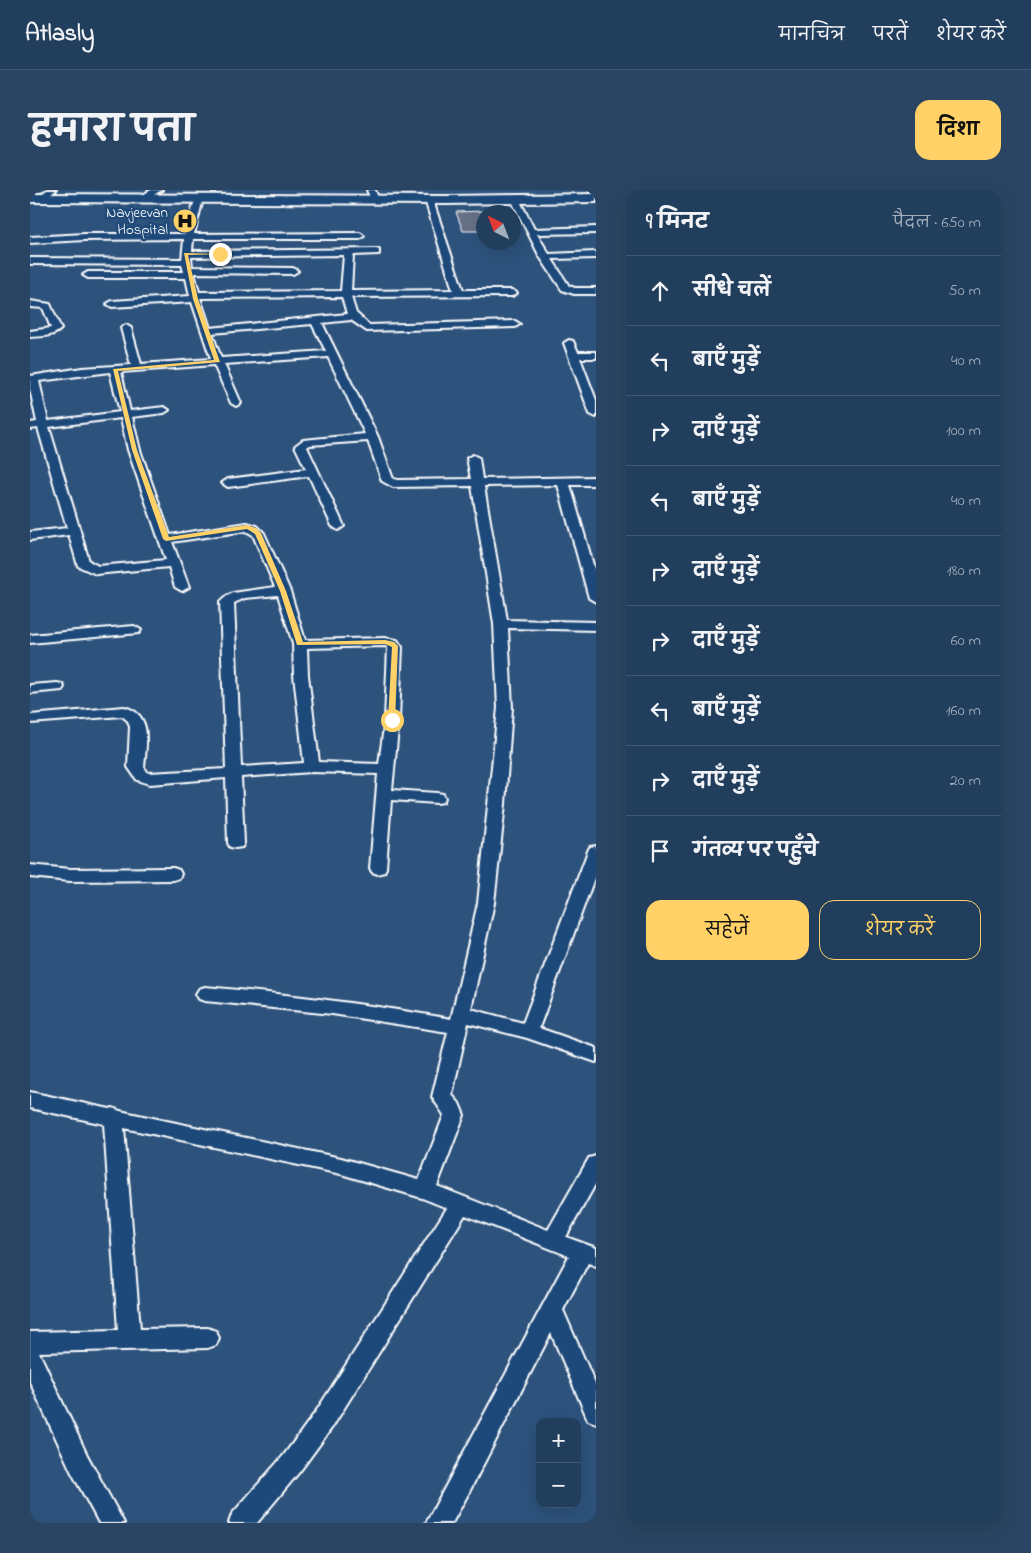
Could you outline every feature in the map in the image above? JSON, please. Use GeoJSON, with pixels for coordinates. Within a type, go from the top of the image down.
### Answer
{"type":"FeatureCollection","features":[{"type":"Feature","properties":{"kind":"main road"},"geometry":{"type":"LineString","coordinates":[[33,200],[373,195],[517,203],[596,200]]}},
{"type":"Feature","properties":{"kind":"main road"},"geometry":{"type":"LineString","coordinates":[[33,200],[198,203],[428,199],[596,200]]}},
{"type":"Feature","properties":{"kind":"street"},"geometry":{"type":"LineString","coordinates":[[33,200],[52,190]]}},
{"type":"Feature","properties":{"kind":"street"},"geometry":{"type":"LineString","coordinates":[[140,199],[158,190]]}},
{"type":"Feature","properties":{"kind":"street"},"geometry":{"type":"LineString","coordinates":[[428,199],[459,293]]}},
{"type":"Feature","properties":{"kind":"street"},"geometry":{"type":"LineString","coordinates":[[198,203],[189,236],[187,265],[195,297],[217,362],[236,403]]}},
{"type":"Feature","properties":{"kind":"street"},"geometry":{"type":"LineString","coordinates":[[517,203],[545,257],[565,288],[574,291],[596,291]]}},
{"type":"Feature","properties":{"kind":"street"},"geometry":{"type":"LineString","coordinates":[[531,232],[596,230]]}},
{"type":"Feature","properties":{"kind":"street"},"geometry":{"type":"LineString","coordinates":[[30,240],[189,236],[360,236]]}},
{"type":"Feature","properties":{"kind":"street"},"geometry":{"type":"LineString","coordinates":[[88,276],[187,265],[376,252]]}},
{"type":"Feature","properties":{"kind":"street"},"geometry":{"type":"LineString","coordinates":[[349,253],[345,298],[352,317],[364,326],[371,328],[515,324]]}},
{"type":"Feature","properties":{"kind":"street"},"geometry":{"type":"LineString","coordinates":[[545,257],[596,255]]}},
{"type":"Feature","properties":{"kind":"street"},"geometry":{"type":"LineString","coordinates":[[30,261],[187,265],[293,271]]}},
{"type":"Feature","properties":{"kind":"street"},"geometry":{"type":"LineString","coordinates":[[112,304],[195,297],[345,293],[512,293]]}},
{"type":"Feature","properties":{"kind":"street"},"geometry":{"type":"LineString","coordinates":[[30,334],[56,330],[47,306],[31,303]]}},
{"type":"Feature","properties":{"kind":"street"},"geometry":{"type":"LineString","coordinates":[[206,330],[316,322],[352,317]]}},
{"type":"Feature","properties":{"kind":"street"},"geometry":{"type":"LineString","coordinates":[[316,322],[372,437],[385,477],[392,483],[596,482]]}},
{"type":"Feature","properties":{"kind":"street"},"geometry":{"type":"LineString","coordinates":[[126,328],[137,367]]}},
{"type":"Feature","properties":{"kind":"street"},"geometry":{"type":"LineString","coordinates":[[569,343],[596,414]]}},
{"type":"Feature","properties":{"kind":"street"},"geometry":{"type":"LineString","coordinates":[[174,564],[96,570],[83,563],[43,425],[32,378],[82,371],[332,354]]}},
{"type":"Feature","properties":{"kind":"street"},"geometry":{"type":"LineString","coordinates":[[574,355],[596,354]]}},
{"type":"Feature","properties":{"kind":"street"},"geometry":{"type":"LineString","coordinates":[[115,369],[137,458],[182,587]]}},
{"type":"Feature","properties":{"kind":"street"},"geometry":{"type":"LineString","coordinates":[[30,426],[164,410]]}},
{"type":"Feature","properties":{"kind":"street"},"geometry":{"type":"LineString","coordinates":[[338,526],[301,446],[303,443],[372,437]]}},
{"type":"Feature","properties":{"kind":"street"},"geometry":{"type":"LineString","coordinates":[[425,1190],[454,1115],[452,1108],[442,1097],[486,903],[498,804],[505,708],[501,624],[473,458]]}},
{"type":"Feature","properties":{"kind":"street"},"geometry":{"type":"LineString","coordinates":[[228,483],[312,472]]}},
{"type":"Feature","properties":{"kind":"street"},"geometry":{"type":"LineString","coordinates":[[563,482],[596,598]]}},
{"type":"Feature","properties":{"kind":"street"},"geometry":{"type":"LineString","coordinates":[[166,539],[247,527],[254,529],[258,533],[283,591],[300,644],[300,675],[312,766]]}},
{"type":"Feature","properties":{"kind":"street"},"geometry":{"type":"LineString","coordinates":[[30,536],[75,531]]}},
{"type":"Feature","properties":{"kind":"street"},"geometry":{"type":"LineString","coordinates":[[236,843],[227,602],[229,599],[240,595],[283,591]]}},
{"type":"Feature","properties":{"kind":"street"},"geometry":{"type":"LineString","coordinates":[[501,624],[596,626]]}},
{"type":"Feature","properties":{"kind":"street"},"geometry":{"type":"LineString","coordinates":[[30,639],[134,630]]}},
{"type":"Feature","properties":{"kind":"street"},"geometry":{"type":"LineString","coordinates":[[300,644],[385,642],[392,643],[395,647],[392,720],[378,868]]}},
{"type":"Feature","properties":{"kind":"street"},"geometry":{"type":"LineString","coordinates":[[30,689],[57,687]]}},
{"type":"Feature","properties":{"kind":"street"},"geometry":{"type":"LineString","coordinates":[[30,719],[124,711],[131,713],[138,722],[136,767],[138,774],[150,779],[312,766],[386,769]]}},
{"type":"Feature","properties":{"kind":"street"},"geometry":{"type":"LineString","coordinates":[[384,796],[437,798]]}},
{"type":"Feature","properties":{"kind":"street"},"geometry":{"type":"LineString","coordinates":[[529,1032],[596,851]]}},
{"type":"Feature","properties":{"kind":"street"},"geometry":{"type":"LineString","coordinates":[[30,871],[70,875],[173,874]]}},
{"type":"Feature","properties":{"kind":"street"},"geometry":{"type":"LineString","coordinates":[[205,994],[266,998],[398,1015],[460,1020],[529,1032],[596,1055]]}},
{"type":"Feature","properties":{"kind":"street"},"geometry":{"type":"LineString","coordinates":[[30,1100],[113,1116],[341,1166],[425,1190],[589,1255],[553,1311],[459,1488],[438,1523]]}},
{"type":"Feature","properties":{"kind":"street"},"geometry":{"type":"LineString","coordinates":[[113,1116],[130,1339]]}},
{"type":"Feature","properties":{"kind":"street"},"geometry":{"type":"LineString","coordinates":[[553,1241],[596,1164]]}},
{"type":"Feature","properties":{"kind":"street"},"geometry":{"type":"LineString","coordinates":[[241,1523],[292,1463],[325,1418],[460,1205]]}},
{"type":"Feature","properties":{"kind":"street"},"geometry":{"type":"LineString","coordinates":[[553,1311],[596,1412]]}},
{"type":"Feature","properties":{"kind":"street"},"geometry":{"type":"LineString","coordinates":[[30,1342],[208,1338]]}},
{"type":"Feature","properties":{"kind":"street"},"geometry":{"type":"LineString","coordinates":[[30,1357],[80,1463],[112,1523]]}},
{"type":"Feature","properties":{"kind":"building"},"geometry":{"type":"Polygon","coordinates":[[[476,211],[476,231],[463,231],[456,212],[476,211]]]}},
{"type":"Feature","properties":{"kind":"place","name":"Navjeevan Hospital"},"geometry":{"type":"Point","coordinates":[185,221]}},
{"type":"Feature","properties":{"kind":"route"},"geometry":{"type":"LineString","coordinates":[[220,254],[186,254],[186,262],[195,299],[217,362],[115,369],[134,450],[156,512],[166,539],[247,527],[254,529],[258,533],[283,591],[300,644],[392,643],[395,647],[392,720]]}}]}
